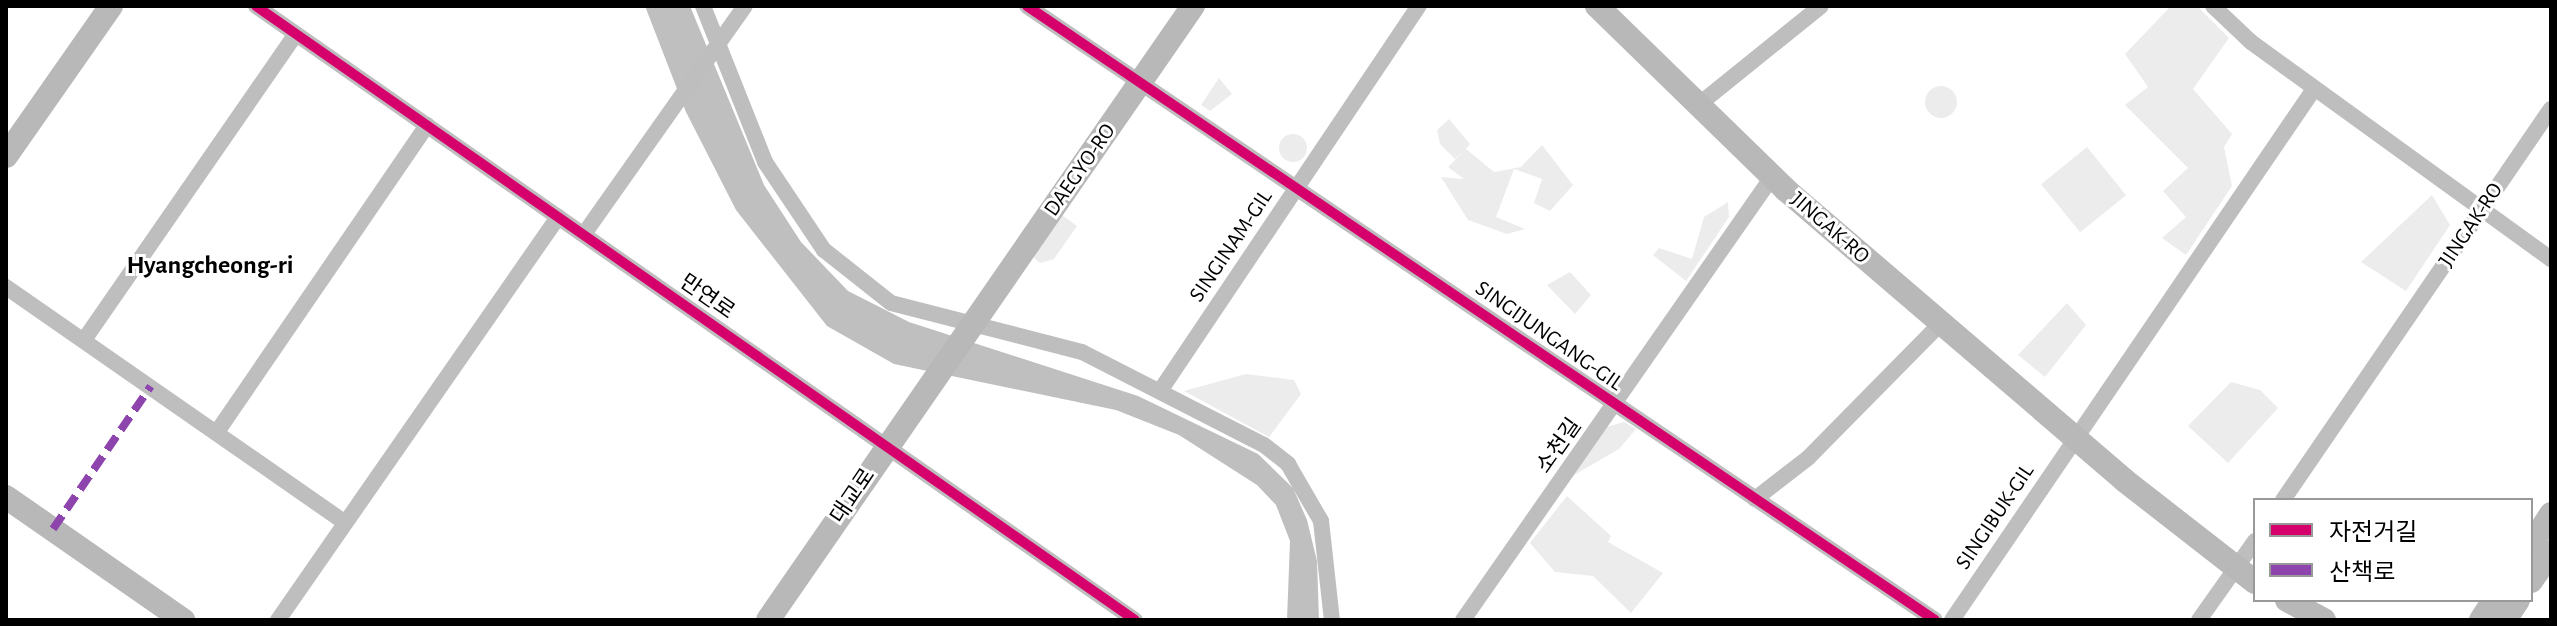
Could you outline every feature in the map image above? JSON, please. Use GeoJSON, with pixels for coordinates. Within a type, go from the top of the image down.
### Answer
{"type":"FeatureCollection","features":[{"type":"Feature","properties":{"kind":"street"},"geometry":{"type":"LineString","coordinates":[[6,156],[111,6]]}},
{"type":"Feature","properties":{"kind":"street","name":"만연로"},"geometry":{"type":"LineString","coordinates":[[256,6],[1135,620]]}},
{"type":"Feature","properties":{"kind":"street"},"geometry":{"type":"LineString","coordinates":[[703,6],[715,47],[765,162],[824,250],[891,303],[1000,336],[1082,352],[1160,391],[1288,464],[1321,521],[1332,620]]}},
{"type":"Feature","properties":{"kind":"street"},"geometry":{"type":"LineString","coordinates":[[584,234],[678,95],[745,6]]}},
{"type":"Feature","properties":{"kind":"street","name":"SINGIJUNGANG-GIL"},"geometry":{"type":"LineString","coordinates":[[1027,6],[1612,405],[1935,620]]}},
{"type":"Feature","properties":{"kind":"street","name":"DAEGYO-RO"},"geometry":{"type":"LineString","coordinates":[[970,327],[1193,6]]}},
{"type":"Feature","properties":{"kind":"street","name":"SINGINAM-GIL"},"geometry":{"type":"LineString","coordinates":[[1160,391],[1419,6]]}},
{"type":"Feature","properties":{"kind":"street","name":"JINGAK-RO"},"geometry":{"type":"LineString","coordinates":[[1597,6],[1772,177],[1940,324],[2245,577]]}},
{"type":"Feature","properties":{"kind":"street"},"geometry":{"type":"LineString","coordinates":[[1697,106],[1821,6]]}},
{"type":"Feature","properties":{"kind":"street"},"geometry":{"type":"LineString","coordinates":[[2213,6],[2314,89],[2551,259]]}},
{"type":"Feature","properties":{"kind":"street"},"geometry":{"type":"LineString","coordinates":[[84,340],[296,34]]}},
{"type":"Feature","properties":{"kind":"street"},"geometry":{"type":"LineString","coordinates":[[2075,438],[2314,89]]}},
{"type":"Feature","properties":{"kind":"street","name":"JINGAK-RO"},"geometry":{"type":"LineString","coordinates":[[2284,498],[2551,109]]}},
{"type":"Feature","properties":{"kind":"street"},"geometry":{"type":"LineString","coordinates":[[217,432],[427,125]]}},
{"type":"Feature","properties":{"kind":"street","name":"소천길"},"geometry":{"type":"LineString","coordinates":[[1463,620],[1772,177]]}},
{"type":"Feature","properties":{"kind":"street"},"geometry":{"type":"LineString","coordinates":[[278,620],[558,217]]}},
{"type":"Feature","properties":{"kind":"street"},"geometry":{"type":"LineString","coordinates":[[6,287],[345,523]]}},
{"type":"Feature","properties":{"kind":"street"},"geometry":{"type":"LineString","coordinates":[[1755,499],[1808,458],[1940,324]]}},
{"type":"Feature","properties":{"kind":"street","name":"대교로"},"geometry":{"type":"LineString","coordinates":[[768,620],[970,327]]}},
{"type":"Feature","properties":{"kind":"street","name":"SINGIBUK-GIL"},"geometry":{"type":"LineString","coordinates":[[1952,620],[2075,438]]}},
{"type":"Feature","properties":{"kind":"street"},"geometry":{"type":"LineString","coordinates":[[6,497],[183,620]]}},
{"type":"Feature","properties":{"kind":"street"},"geometry":{"type":"LineString","coordinates":[[2533,542],[2551,514]]}},
{"type":"Feature","properties":{"kind":"street"},"geometry":{"type":"LineString","coordinates":[[2199,620],[2245,577],[2253,548]]}},
{"type":"Feature","properties":{"kind":"street"},"geometry":{"type":"LineString","coordinates":[[2533,578],[2551,552]]}},
{"type":"Feature","properties":{"kind":"street"},"geometry":{"type":"LineString","coordinates":[[2291,602],[2324,620]]}},
{"type":"Feature","properties":{"kind":"street"},"geometry":{"type":"LineString","coordinates":[[2481,620],[2493,602]]}},
{"type":"Feature","properties":{"kind":"street"},"geometry":{"type":"LineString","coordinates":[[2505,620],[2517,602]]}},
{"type":"Feature","properties":{"kind":"shaded area"},"geometry":{"type":"Polygon","coordinates":[[[645,6],[690,6],[764,185],[801,242],[848,291],[909,322],[1138,396],[1258,454],[1293,488],[1307,520],[1317,561],[1319,620],[1287,620],[1290,541],[1276,505],[1257,485],[1179,435],[1116,410],[894,364],[827,326],[736,210],[686,112],[645,6]]]}},
{"type":"Feature","properties":{"kind":"shaded area"},"geometry":{"type":"Polygon","coordinates":[[[2171,6],[2197,6],[2229,38],[2193,89],[2232,134],[2224,147],[2232,186],[2186,255],[2162,238],[2186,217],[2163,191],[2188,168],[2125,105],[2148,87],[2125,54],[2171,6]]]}},
{"type":"Feature","properties":{"kind":"shaded area"},"geometry":{"type":"Polygon","coordinates":[[[1219,78],[1232,94],[1210,111],[1201,105],[1219,78]]]}},
{"type":"Feature","properties":{"kind":"shaded area"},"geometry":{"type":"Polygon","coordinates":[[[1941,86],[1952,91],[1957,102],[1952,113],[1941,118],[1930,113],[1925,102],[1930,91],[1941,86]]]}},
{"type":"Feature","properties":{"kind":"shaded area"},"geometry":{"type":"Polygon","coordinates":[[[1449,119],[1470,144],[1466,149],[1494,172],[1521,167],[1542,145],[1573,185],[1550,211],[1534,203],[1542,179],[1514,169],[1496,217],[1525,229],[1507,234],[1468,220],[1441,177],[1464,179],[1448,167],[1464,151],[1455,159],[1440,144],[1437,130],[1449,119]]]}},
{"type":"Feature","properties":{"kind":"shaded area"},"geometry":{"type":"Polygon","coordinates":[[[1293,134],[1303,138],[1307,148],[1303,158],[1293,162],[1283,158],[1279,148],[1283,138],[1293,134]]]}},
{"type":"Feature","properties":{"kind":"shaded area"},"geometry":{"type":"Polygon","coordinates":[[[2087,147],[2126,195],[2080,232],[2041,184],[2087,147]]]}},
{"type":"Feature","properties":{"kind":"shaded area"},"geometry":{"type":"Polygon","coordinates":[[[2432,195],[2450,225],[2406,291],[2361,262],[2432,195]]]}},
{"type":"Feature","properties":{"kind":"shaded area"},"geometry":{"type":"Polygon","coordinates":[[[1728,202],[1729,217],[1686,281],[1653,255],[1659,248],[1692,259],[1704,217],[1728,202]]]}},
{"type":"Feature","properties":{"kind":"shaded area"},"geometry":{"type":"Polygon","coordinates":[[[1062,215],[1077,226],[1054,259],[1040,263],[1033,257],[1062,215]]]}},
{"type":"Feature","properties":{"kind":"shaded area"},"geometry":{"type":"Polygon","coordinates":[[[1570,272],[1591,295],[1575,314],[1547,285],[1570,272]]]}},
{"type":"Feature","properties":{"kind":"shaded area"},"geometry":{"type":"Polygon","coordinates":[[[2067,303],[2086,325],[2045,377],[2018,355],[2067,303]]]}},
{"type":"Feature","properties":{"kind":"shaded area"},"geometry":{"type":"Polygon","coordinates":[[[1246,374],[1294,380],[1301,394],[1269,437],[1184,391],[1246,374]]]}},
{"type":"Feature","properties":{"kind":"shaded area"},"geometry":{"type":"Polygon","coordinates":[[[2231,382],[2260,390],[2278,408],[2228,463],[2188,426],[2231,382]]]}},
{"type":"Feature","properties":{"kind":"shaded area"},"geometry":{"type":"Polygon","coordinates":[[[1624,422],[1636,429],[1619,449],[1574,475],[1606,427],[1624,422]]]}},
{"type":"Feature","properties":{"kind":"shaded area"},"geometry":{"type":"Polygon","coordinates":[[[1567,496],[1611,536],[1608,542],[1663,573],[1631,613],[1593,576],[1555,572],[1530,543],[1567,496]]]}},
{"type":"Feature","properties":{"kind":"marked path"},"geometry":{"type":"LineString","coordinates":[[53,529],[151,386]]}},
{"type":"Feature","properties":{"kind":"cycle path"},"geometry":{"type":"LineString","coordinates":[[256,6],[1135,620]]}},
{"type":"Feature","properties":{"kind":"cycle path"},"geometry":{"type":"LineString","coordinates":[[1027,6],[1935,620]]}},
{"type":"Feature","properties":{"kind":"district","name":"Hyangcheong-ri"},"geometry":{"type":"Point","coordinates":[210,266]}}]}
